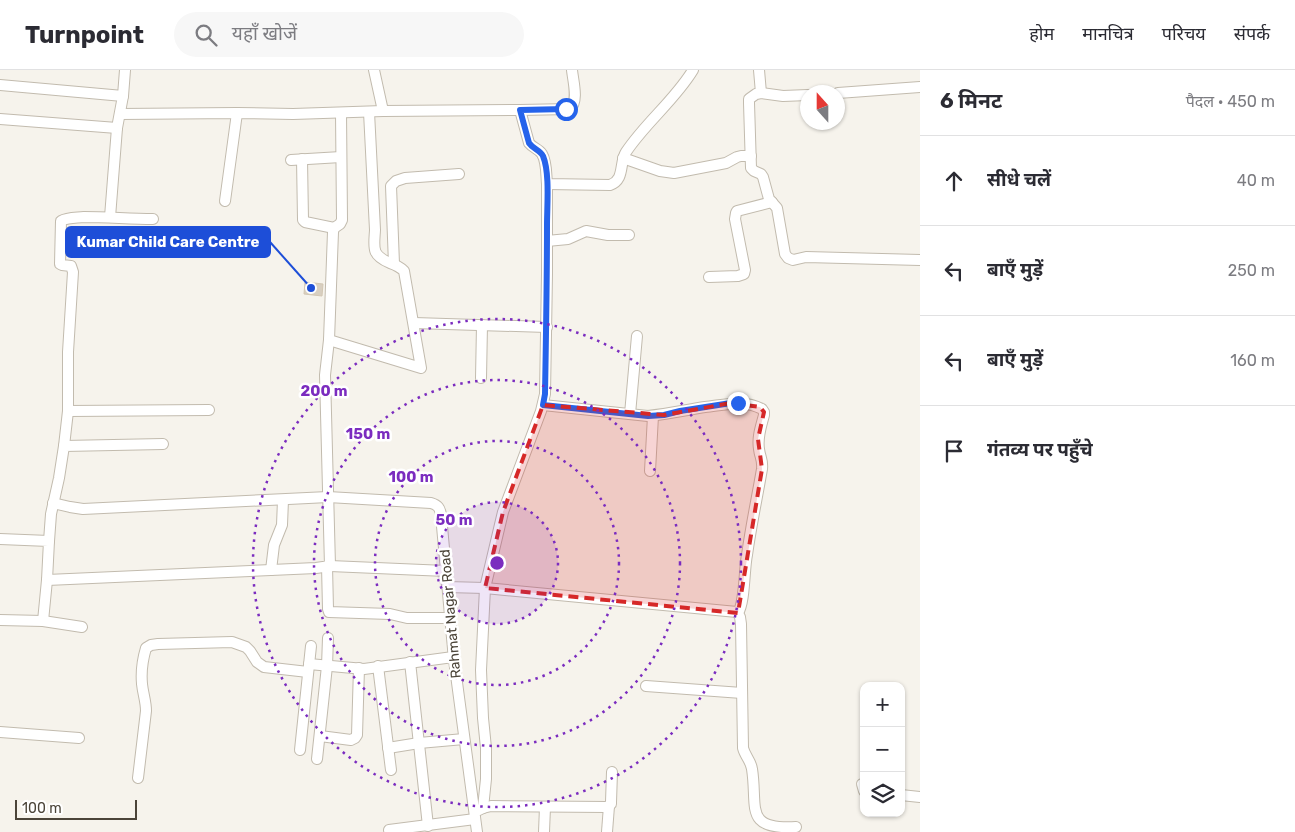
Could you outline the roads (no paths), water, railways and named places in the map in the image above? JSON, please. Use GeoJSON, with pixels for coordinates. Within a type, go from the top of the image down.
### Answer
{"type":"FeatureCollection","features":[{"type":"Feature","properties":{"kind":"street"},"geometry":{"type":"LineString","coordinates":[[110,217],[125,70]]}},
{"type":"Feature","properties":{"kind":"street"},"geometry":{"type":"LineString","coordinates":[[374,70],[383,111]]}},
{"type":"Feature","properties":{"kind":"street"},"geometry":{"type":"LineString","coordinates":[[120,114],[570,109],[573,107],[575,100],[572,70]]}},
{"type":"Feature","properties":{"kind":"street"},"geometry":{"type":"LineString","coordinates":[[548,184],[610,185],[617,181],[623,158],[635,140],[684,85],[693,70]]}},
{"type":"Feature","properties":{"kind":"street"},"geometry":{"type":"LineString","coordinates":[[760,70],[761,93]]}},
{"type":"Feature","properties":{"kind":"street"},"geometry":{"type":"LineString","coordinates":[[0,85],[123,96]]}},
{"type":"Feature","properties":{"kind":"street"},"geometry":{"type":"LineString","coordinates":[[845,92],[920,87]]}},
{"type":"Feature","properties":{"kind":"street"},"geometry":{"type":"LineString","coordinates":[[800,95],[783,96],[761,93],[752,96],[749,103],[751,168],[763,177],[770,199],[777,208],[788,258],[791,260],[806,257],[920,260]]}},
{"type":"Feature","properties":{"kind":"street"},"geometry":{"type":"LineString","coordinates":[[483,808],[486,756],[481,670],[485,588],[501,520],[543,405],[545,394],[548,184],[544,157],[542,153],[529,143],[520,110]]}},
{"type":"Feature","properties":{"kind":"street"},"geometry":{"type":"LineString","coordinates":[[329,340],[421,368],[406,274],[402,268],[379,257],[374,248],[375,230],[369,112]]}},
{"type":"Feature","properties":{"kind":"street"},"geometry":{"type":"LineString","coordinates":[[226,201],[237,113]]}},
{"type":"Feature","properties":{"kind":"street"},"geometry":{"type":"LineString","coordinates":[[302,159],[303,220],[334,228],[342,220],[341,113]]}},
{"type":"Feature","properties":{"kind":"street"},"geometry":{"type":"LineString","coordinates":[[0,119],[118,128]]}},
{"type":"Feature","properties":{"kind":"street"},"geometry":{"type":"LineString","coordinates":[[623,158],[660,171],[674,173],[726,163],[741,156],[751,156]]}},
{"type":"Feature","properties":{"kind":"street"},"geometry":{"type":"LineString","coordinates":[[291,160],[341,157]]}},
{"type":"Feature","properties":{"kind":"street"},"geometry":{"type":"LineString","coordinates":[[394,264],[391,186],[393,183],[405,178],[459,174]]}},
{"type":"Feature","properties":{"kind":"street"},"geometry":{"type":"LineString","coordinates":[[709,277],[744,274],[745,270],[735,219],[736,213],[772,202]]}},
{"type":"Feature","properties":{"kind":"street"},"geometry":{"type":"LineString","coordinates":[[43,622],[48,541],[68,411],[68,360],[73,272],[71,266],[60,264],[60,224],[63,219],[70,218],[153,219]]}},
{"type":"Feature","properties":{"kind":"street"},"geometry":{"type":"LineString","coordinates":[[334,228],[329,340],[325,375],[328,607],[330,612],[390,614],[408,618],[450,618]]}},
{"type":"Feature","properties":{"kind":"street"},"geometry":{"type":"LineString","coordinates":[[547,242],[568,239],[586,231],[630,235]]}},
{"type":"Feature","properties":{"kind":"street"},"geometry":{"type":"LineString","coordinates":[[414,323],[547,327]]}},
{"type":"Feature","properties":{"kind":"street"},"geometry":{"type":"LineString","coordinates":[[481,378],[482,325]]}},
{"type":"Feature","properties":{"kind":"street"},"geometry":{"type":"LineString","coordinates":[[630,414],[638,336]]}},
{"type":"Feature","properties":{"kind":"street"},"geometry":{"type":"LineString","coordinates":[[543,405],[653,416],[738,403],[760,407],[764,412],[758,439],[759,453],[763,462],[762,470],[746,556],[742,602],[738,613],[741,624],[743,748],[752,766],[754,806],[760,820],[770,826],[796,827]]}},
{"type":"Feature","properties":{"kind":"street"},"geometry":{"type":"LineString","coordinates":[[68,411],[209,410]]}},
{"type":"Feature","properties":{"kind":"street"},"geometry":{"type":"LineString","coordinates":[[650,470],[653,416]]}},
{"type":"Feature","properties":{"kind":"street"},"geometry":{"type":"LineString","coordinates":[[64,446],[163,444]]}},
{"type":"Feature","properties":{"kind":"street"},"geometry":{"type":"LineString","coordinates":[[53,503],[84,509],[328,498]]}},
{"type":"Feature","properties":{"kind":"street","name":"Rahmat Nagar Road"},"geometry":{"type":"LineString","coordinates":[[328,498],[431,503],[438,506],[441,515],[454,657],[477,832]]}},
{"type":"Feature","properties":{"kind":"street"},"geometry":{"type":"LineString","coordinates":[[271,570],[274,545],[282,525],[283,500]]}},
{"type":"Feature","properties":{"kind":"street"},"geometry":{"type":"LineString","coordinates":[[0,538],[48,541]]}},
{"type":"Feature","properties":{"kind":"street"},"geometry":{"type":"LineString","coordinates":[[47,580],[328,566],[446,571]]}},
{"type":"Feature","properties":{"kind":"street"},"geometry":{"type":"LineString","coordinates":[[447,587],[485,588],[734,611],[738,613]]}},
{"type":"Feature","properties":{"kind":"street"},"geometry":{"type":"LineString","coordinates":[[0,620],[43,622],[82,627]]}},
{"type":"Feature","properties":{"kind":"street"},"geometry":{"type":"LineString","coordinates":[[317,759],[327,666],[328,638]]}},
{"type":"Feature","properties":{"kind":"street"},"geometry":{"type":"LineString","coordinates":[[138,778],[146,712],[142,680],[146,648],[151,645],[232,642],[246,646],[257,662],[264,667],[308,668],[327,666],[359,668],[454,657]]}},
{"type":"Feature","properties":{"kind":"street"},"geometry":{"type":"LineString","coordinates":[[300,750],[311,646]]}},
{"type":"Feature","properties":{"kind":"street"},"geometry":{"type":"LineString","coordinates":[[410,662],[428,826]]}},
{"type":"Feature","properties":{"kind":"street"},"geometry":{"type":"LineString","coordinates":[[378,666],[391,770]]}},
{"type":"Feature","properties":{"kind":"street"},"geometry":{"type":"LineString","coordinates":[[320,736],[350,740],[357,735],[359,668]]}},
{"type":"Feature","properties":{"kind":"street"},"geometry":{"type":"LineString","coordinates":[[646,686],[742,693]]}},
{"type":"Feature","properties":{"kind":"street"},"geometry":{"type":"LineString","coordinates":[[0,732],[79,738]]}},
{"type":"Feature","properties":{"kind":"street"},"geometry":{"type":"LineString","coordinates":[[388,748],[464,739]]}},
{"type":"Feature","properties":{"kind":"street"},"geometry":{"type":"LineString","coordinates":[[607,832],[609,806],[612,802],[612,772]]}},
{"type":"Feature","properties":{"kind":"street"},"geometry":{"type":"LineString","coordinates":[[905,795],[920,797]]}},
{"type":"Feature","properties":{"kind":"street"},"geometry":{"type":"LineString","coordinates":[[394,831],[475,816],[483,808],[491,806],[609,806]]}},
{"type":"Feature","properties":{"kind":"street"},"geometry":{"type":"LineString","coordinates":[[544,832],[545,807]]}},
{"type":"Feature","properties":{"kind":"place","name":"Kumar Child Care Centre"},"geometry":{"type":"Point","coordinates":[311,288]}}]}
